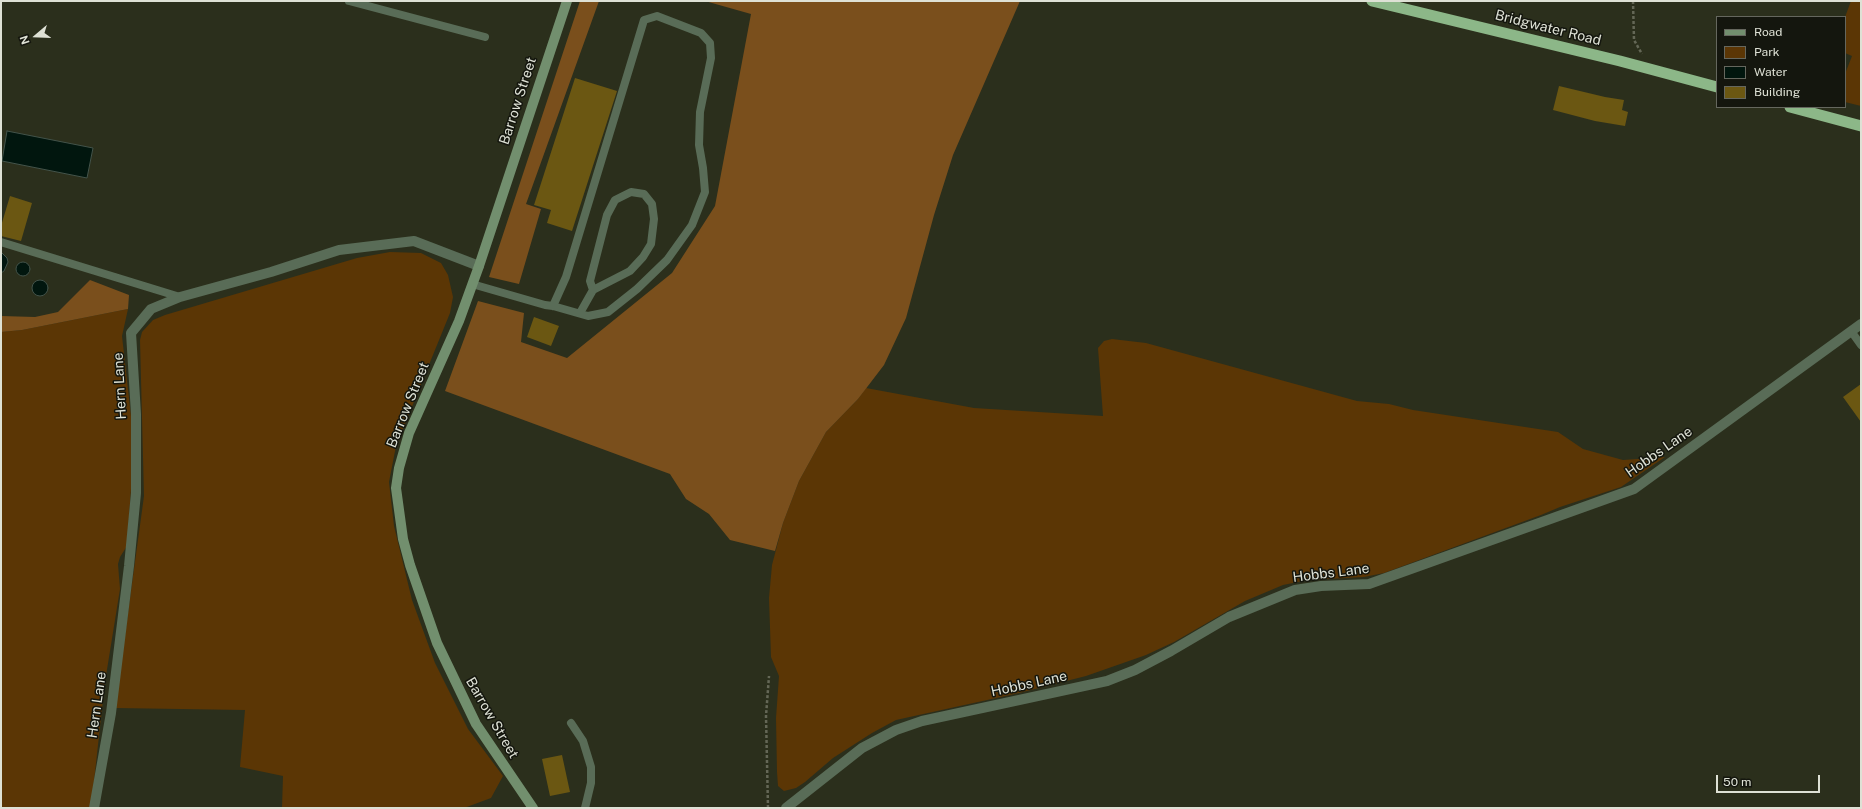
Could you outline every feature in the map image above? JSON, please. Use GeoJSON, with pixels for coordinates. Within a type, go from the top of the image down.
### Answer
{"type":"FeatureCollection","features":[{"type":"Feature","properties":{"kind":"highway","name":"Bridgwater Road"},"geometry":{"type":"LineString","coordinates":[[1372,1],[1651,70],[1716,88]]}},
{"type":"Feature","properties":{"kind":"highway"},"geometry":{"type":"LineString","coordinates":[[1794,108],[1861,126]]}},
{"type":"Feature","properties":{"kind":"main road","name":"Barrow Street"},"geometry":{"type":"LineString","coordinates":[[533,808],[479,729],[442,655],[418,592],[403,539],[396,488],[399,468],[410,433],[459,321],[479,266],[567,1]]}},
{"type":"Feature","properties":{"kind":"street","name":"Hern Lane"},"geometry":{"type":"LineString","coordinates":[[94,808],[111,713],[129,566],[136,493],[136,414],[131,333],[151,309],[180,296],[271,272],[339,250],[382,243],[414,241],[479,266]]}},
{"type":"Feature","properties":{"kind":"street","name":"Hobbs Lane"},"geometry":{"type":"LineString","coordinates":[[786,808],[862,748],[896,730],[922,720],[1107,681],[1135,670],[1229,617],[1295,590],[1321,586],[1369,584],[1634,488],[1861,324]]}},
{"type":"Feature","properties":{"kind":"lane"},"geometry":{"type":"LineString","coordinates":[[348,1],[485,37]]}},
{"type":"Feature","properties":{"kind":"lane"},"geometry":{"type":"LineString","coordinates":[[472,284],[588,316],[608,312],[667,260],[692,225],[705,192],[699,145],[700,112],[711,58],[710,43],[701,33],[657,16],[644,20],[566,277],[553,306]]}},
{"type":"Feature","properties":{"kind":"lane"},"geometry":{"type":"LineString","coordinates":[[580,314],[593,290],[630,271],[643,257],[651,244],[654,219],[652,204],[644,194],[631,192],[615,200],[607,215],[590,281],[593,290]]}},
{"type":"Feature","properties":{"kind":"lane"},"geometry":{"type":"LineString","coordinates":[[1,242],[180,296]]}},
{"type":"Feature","properties":{"kind":"lane"},"geometry":{"type":"LineString","coordinates":[[1851,331],[1861,345]]}},
{"type":"Feature","properties":{"kind":"lane"},"geometry":{"type":"LineString","coordinates":[[571,723],[583,741],[591,767],[591,783],[585,808]]}},
{"type":"Feature","properties":{"kind":"path"},"geometry":{"type":"LineString","coordinates":[[1633,1],[1634,40],[1651,70]]}},
{"type":"Feature","properties":{"kind":"path"},"geometry":{"type":"LineString","coordinates":[[768,808],[766,716],[769,676]]}},
{"type":"Feature","properties":{"kind":"green space"},"geometry":{"type":"Polygon","coordinates":[[[1851,1],[1861,1],[1861,106],[1846,102],[1846,71],[1852,56],[1846,53],[1845,16],[1851,1]]]}},
{"type":"Feature","properties":{"kind":"green space"},"geometry":{"type":"Polygon","coordinates":[[[390,252],[421,253],[441,263],[448,275],[453,297],[450,313],[396,446],[389,482],[394,526],[412,600],[435,663],[468,729],[503,776],[491,798],[464,808],[282,808],[283,776],[240,767],[245,710],[115,708],[144,496],[140,340],[142,332],[153,320],[165,315],[357,258],[390,252]]]}},
{"type":"Feature","properties":{"kind":"green space"},"geometry":{"type":"Polygon","coordinates":[[[128,309],[122,336],[131,416],[131,489],[127,546],[120,557],[118,564],[120,589],[105,682],[91,808],[1,808],[1,332],[22,330],[128,309]]]}},
{"type":"Feature","properties":{"kind":"green space"},"geometry":{"type":"Polygon","coordinates":[[[1112,339],[1146,343],[1357,401],[1389,404],[1413,410],[1558,432],[1583,449],[1623,460],[1665,457],[1621,487],[1560,507],[1384,573],[1364,577],[1308,580],[1283,585],[1245,601],[1174,642],[1146,655],[1086,676],[1019,693],[896,720],[872,733],[833,758],[796,788],[784,791],[778,786],[777,772],[776,718],[779,676],[771,657],[769,598],[772,565],[783,523],[799,481],[826,432],[858,399],[866,388],[974,408],[1103,416],[1098,348],[1104,341],[1112,339]]]}},
{"type":"Feature","properties":{"kind":"shaded area"},"geometry":{"type":"Polygon","coordinates":[[[580,1],[599,1],[526,204],[541,209],[519,284],[489,277],[580,1]]]}},
{"type":"Feature","properties":{"kind":"shaded area"},"geometry":{"type":"Polygon","coordinates":[[[705,1],[1020,1],[953,155],[934,215],[906,318],[884,365],[858,399],[826,432],[799,481],[783,523],[775,551],[730,540],[709,514],[686,499],[670,474],[445,391],[478,301],[524,313],[521,342],[567,358],[672,273],[715,206],[751,14],[705,1]]]}},
{"type":"Feature","properties":{"kind":"shaded area"},"geometry":{"type":"Polygon","coordinates":[[[90,280],[129,295],[128,309],[22,330],[1,332],[1,316],[35,317],[58,312],[90,280]]]}},
{"type":"Feature","properties":{"kind":"water"},"geometry":{"type":"Polygon","coordinates":[[[7,131],[93,148],[87,178],[2,161],[7,131]]]}},
{"type":"Feature","properties":{"kind":"water"},"geometry":{"type":"Polygon","coordinates":[[[1,252],[7,258],[8,262],[4,271],[1,273],[1,252]]]}},
{"type":"Feature","properties":{"kind":"water"},"geometry":{"type":"Polygon","coordinates":[[[20,262],[26,262],[30,266],[30,272],[26,276],[20,276],[16,272],[16,266],[20,262]]]}},
{"type":"Feature","properties":{"kind":"water"},"geometry":{"type":"Polygon","coordinates":[[[40,280],[46,282],[48,288],[46,294],[40,296],[34,294],[32,288],[34,282],[40,280]]]}},
{"type":"Feature","properties":{"kind":"building"},"geometry":{"type":"Polygon","coordinates":[[[575,78],[617,91],[572,231],[547,223],[551,210],[534,205],[575,78]]]}},
{"type":"Feature","properties":{"kind":"building"},"geometry":{"type":"Polygon","coordinates":[[[1559,86],[1624,100],[1622,110],[1628,112],[1625,126],[1595,121],[1553,110],[1559,86]]]}},
{"type":"Feature","properties":{"kind":"building"},"geometry":{"type":"Polygon","coordinates":[[[10,196],[32,203],[21,241],[1,236],[1,226],[10,196]]]}},
{"type":"Feature","properties":{"kind":"building"},"geometry":{"type":"Polygon","coordinates":[[[534,317],[559,326],[551,346],[527,337],[534,317]]]}},
{"type":"Feature","properties":{"kind":"building"},"geometry":{"type":"Polygon","coordinates":[[[1861,384],[1861,422],[1843,397],[1861,384]]]}},
{"type":"Feature","properties":{"kind":"building"},"geometry":{"type":"Polygon","coordinates":[[[562,755],[570,792],[550,796],[542,759],[562,755]]]}}]}
